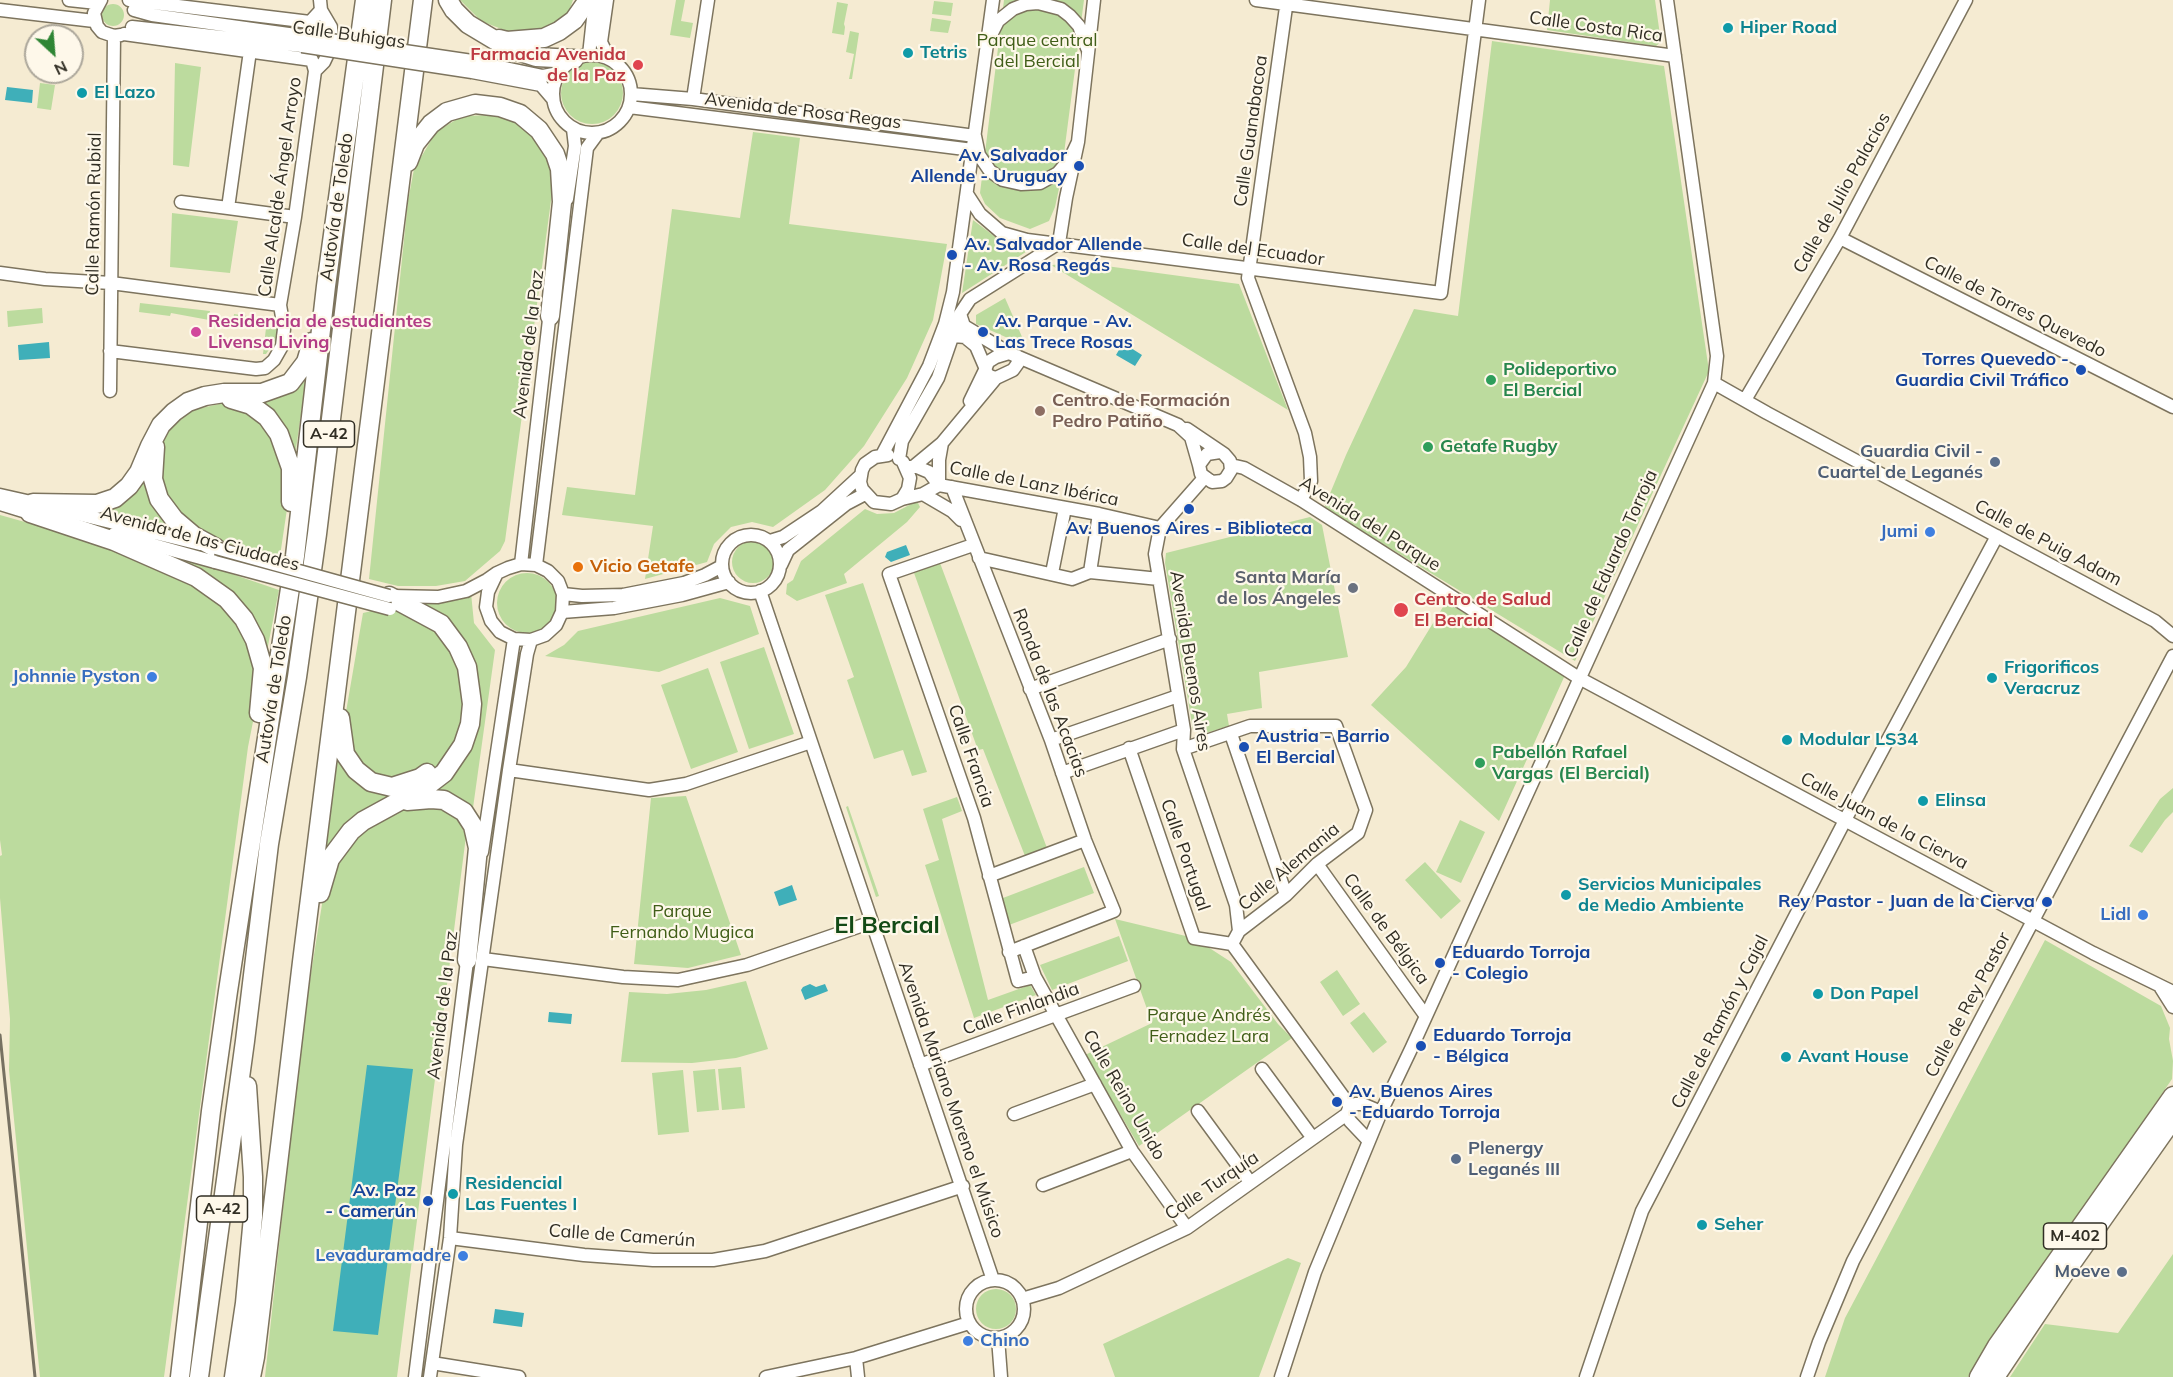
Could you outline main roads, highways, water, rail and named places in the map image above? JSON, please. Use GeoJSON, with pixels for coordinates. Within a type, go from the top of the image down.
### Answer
{"type":"FeatureCollection","features":[{"type":"Feature","properties":{"kind":"highway","name":"Autovía de Toledo"},"geometry":{"type":"LineString","coordinates":[[180,1377],[211,1112],[295,556],[326,286],[365,0]]}},
{"type":"Feature","properties":{"kind":"highway","name":"Autovía de Toledo"},"geometry":{"type":"LineString","coordinates":[[199,1377],[246,1041],[269,844],[297,677],[317,534],[382,0]]}},
{"type":"Feature","properties":{"kind":"highway"},"geometry":{"type":"LineString","coordinates":[[253,1377],[302,962],[423,0]]}},
{"type":"Feature","properties":{"kind":"highway"},"geometry":{"type":"LineString","coordinates":[[448,0],[468,24],[507,48],[536,57],[581,57]]}},
{"type":"Feature","properties":{"kind":"highway"},"geometry":{"type":"LineString","coordinates":[[483,35],[507,41],[544,38],[560,31],[574,20],[588,0]]}},
{"type":"Feature","properties":{"kind":"highway"},"geometry":{"type":"LineString","coordinates":[[399,192],[415,144],[431,124],[447,112],[475,104],[500,107],[520,114],[539,130],[555,154],[560,169],[562,202],[550,316]]}},
{"type":"Feature","properties":{"kind":"highway"},"geometry":{"type":"LineString","coordinates":[[251,844],[247,808],[261,697],[262,668],[255,640],[244,619],[227,599],[196,577],[32,508],[97,504],[115,498],[129,486],[139,472],[161,425],[188,402],[224,393],[262,393],[290,383],[306,362],[326,286]]}},
{"type":"Feature","properties":{"kind":"highway"},"geometry":{"type":"LineString","coordinates":[[205,396],[232,399],[251,405],[267,417],[279,434],[291,468],[289,521],[295,556]]}},
{"type":"Feature","properties":{"kind":"highway"},"geometry":{"type":"LineString","coordinates":[[161,425],[153,455],[153,479],[159,498],[174,519],[216,555]]}},
{"type":"Feature","properties":{"kind":"highway"},"geometry":{"type":"LineString","coordinates":[[302,962],[311,941],[324,876],[330,859],[351,831],[363,821],[427,786],[444,772],[463,745],[470,724],[472,704],[467,666],[458,647],[441,624],[390,602],[427,624],[446,647],[461,674],[464,706],[459,735],[436,768],[420,778],[392,787],[371,782],[356,770],[345,754],[338,675]]}},
{"type":"Feature","properties":{"kind":"highway"},"geometry":{"type":"LineString","coordinates":[[380,811],[419,799],[444,800],[464,812],[473,826],[477,848],[475,959]]}},
{"type":"Feature","properties":{"kind":"highway"},"geometry":{"type":"LineString","coordinates":[[242,1377],[245,1303],[254,1193],[246,1041]]}},
{"type":"Feature","properties":{"kind":"highway","name":"M-402"},"geometry":{"type":"LineString","coordinates":[[1979,1377],[1997,1347],[2173,1096]]}},
{"type":"Feature","properties":{"kind":"highway","name":"M-402"},"geometry":{"type":"LineString","coordinates":[[1995,1377],[2173,1119]]}},
{"type":"Feature","properties":{"kind":"highway"},"geometry":{"type":"LineString","coordinates":[[234,1377],[245,1303]]}},
{"type":"Feature","properties":{"kind":"highway"},"geometry":{"type":"LineString","coordinates":[[168,1377],[173,1348],[187,1328]]}},
{"type":"Feature","properties":{"kind":"water"},"geometry":{"type":"Polygon","coordinates":[[[7,87],[33,90],[32,103],[5,100],[7,87]]]}},
{"type":"Feature","properties":{"kind":"water"},"geometry":{"type":"Polygon","coordinates":[[[49,342],[50,358],[19,360],[18,345],[49,342]]]}},
{"type":"Feature","properties":{"kind":"water"},"geometry":{"type":"Polygon","coordinates":[[[1123,343],[1142,355],[1135,366],[1116,355],[1123,343]]]}},
{"type":"Feature","properties":{"kind":"water"},"geometry":{"type":"Polygon","coordinates":[[[906,545],[910,555],[891,562],[885,557],[887,552],[906,545]]]}},
{"type":"Feature","properties":{"kind":"water"},"geometry":{"type":"Polygon","coordinates":[[[792,885],[797,900],[779,906],[774,892],[792,885]]]}},
{"type":"Feature","properties":{"kind":"water"},"geometry":{"type":"Polygon","coordinates":[[[810,984],[816,987],[825,984],[828,991],[805,1000],[801,990],[810,984]]]}},
{"type":"Feature","properties":{"kind":"water"},"geometry":{"type":"Polygon","coordinates":[[[549,1012],[572,1014],[571,1024],[548,1022],[549,1012]]]}},
{"type":"Feature","properties":{"kind":"water"},"geometry":{"type":"Polygon","coordinates":[[[367,1065],[413,1069],[378,1335],[333,1331],[367,1065]]]}},
{"type":"Feature","properties":{"kind":"water"},"geometry":{"type":"Polygon","coordinates":[[[495,1309],[524,1313],[522,1327],[493,1323],[495,1309]]]}},
{"type":"Feature","properties":{"kind":"railway"},"geometry":{"type":"LineString","coordinates":[[0,1035],[35,1377]]}},
{"type":"Feature","properties":{"kind":"place","name":"Hiper Road"},"geometry":{"type":"Point","coordinates":[1728,28]}},
{"type":"Feature","properties":{"kind":"place","name":"Tetris"},"geometry":{"type":"Point","coordinates":[908,53]}},
{"type":"Feature","properties":{"kind":"place","name":"Farmacia Avenida de la Paz"},"geometry":{"type":"Point","coordinates":[638,65]}},
{"type":"Feature","properties":{"kind":"place","name":"El Lazo"},"geometry":{"type":"Point","coordinates":[82,93]}},
{"type":"Feature","properties":{"kind":"place","name":"Av. Salvador Allende - Uruguay"},"geometry":{"type":"Point","coordinates":[1079,166]}},
{"type":"Feature","properties":{"kind":"place","name":"Av. Salvador Allende - Av. Rosa Regás"},"geometry":{"type":"Point","coordinates":[952,255]}},
{"type":"Feature","properties":{"kind":"place","name":"Residencia de estudiantes Livensa Living"},"geometry":{"type":"Point","coordinates":[196,332]}},
{"type":"Feature","properties":{"kind":"place","name":"Av. Parque - Av. Las Trece Rosas"},"geometry":{"type":"Point","coordinates":[983,332]}},
{"type":"Feature","properties":{"kind":"place","name":"Torres Quevedo - Guardia Civil Tráfico"},"geometry":{"type":"Point","coordinates":[2081,370]}},
{"type":"Feature","properties":{"kind":"place","name":"Polideportivo El Bercial"},"geometry":{"type":"Point","coordinates":[1491,380]}},
{"type":"Feature","properties":{"kind":"place","name":"Centro de Formación Pedro Patiño"},"geometry":{"type":"Point","coordinates":[1040,411]}},
{"type":"Feature","properties":{"kind":"place","name":"Getafe Rugby"},"geometry":{"type":"Point","coordinates":[1428,447]}},
{"type":"Feature","properties":{"kind":"place","name":"Guardia Civil - Cuartel de Leganés"},"geometry":{"type":"Point","coordinates":[1995,462]}},
{"type":"Feature","properties":{"kind":"place","name":"Av. Buenos Aires - Biblioteca"},"geometry":{"type":"Point","coordinates":[1189,509]}},
{"type":"Feature","properties":{"kind":"place","name":"Jumi"},"geometry":{"type":"Point","coordinates":[1930,532]}},
{"type":"Feature","properties":{"kind":"place","name":"Vicio Getafe"},"geometry":{"type":"Point","coordinates":[578,567]}},
{"type":"Feature","properties":{"kind":"place","name":"Santa María de los Ángeles"},"geometry":{"type":"Point","coordinates":[1353,588]}},
{"type":"Feature","properties":{"kind":"place","name":"Centro de Salud El Bercial"},"geometry":{"type":"Point","coordinates":[1401,610]}},
{"type":"Feature","properties":{"kind":"place","name":"Johnnie Pyston"},"geometry":{"type":"Point","coordinates":[152,677]}},
{"type":"Feature","properties":{"kind":"place","name":"Frigorificos Veracruz"},"geometry":{"type":"Point","coordinates":[1992,678]}},
{"type":"Feature","properties":{"kind":"place","name":"Modular LS34"},"geometry":{"type":"Point","coordinates":[1787,740]}},
{"type":"Feature","properties":{"kind":"place","name":"Austria - Barrio El Bercial"},"geometry":{"type":"Point","coordinates":[1244,747]}},
{"type":"Feature","properties":{"kind":"place","name":"Pabellón Rafael Vargas (El Bercial)"},"geometry":{"type":"Point","coordinates":[1480,763]}},
{"type":"Feature","properties":{"kind":"place","name":"Elinsa"},"geometry":{"type":"Point","coordinates":[1923,801]}},
{"type":"Feature","properties":{"kind":"place","name":"Servicios Municipales de Medio Ambiente"},"geometry":{"type":"Point","coordinates":[1566,895]}},
{"type":"Feature","properties":{"kind":"place","name":"Rey Pastor - Juan de la Cierva"},"geometry":{"type":"Point","coordinates":[2047,902]}},
{"type":"Feature","properties":{"kind":"place","name":"Lidl"},"geometry":{"type":"Point","coordinates":[2143,915]}},
{"type":"Feature","properties":{"kind":"place","name":"Eduardo Torroja - Colegio"},"geometry":{"type":"Point","coordinates":[1440,963]}},
{"type":"Feature","properties":{"kind":"place","name":"Don Papel"},"geometry":{"type":"Point","coordinates":[1818,994]}},
{"type":"Feature","properties":{"kind":"place","name":"Eduardo Torroja - Bélgica"},"geometry":{"type":"Point","coordinates":[1421,1046]}},
{"type":"Feature","properties":{"kind":"place","name":"Avant House"},"geometry":{"type":"Point","coordinates":[1786,1057]}},
{"type":"Feature","properties":{"kind":"place","name":"Av. Buenos Aires - Eduardo Torroja"},"geometry":{"type":"Point","coordinates":[1337,1102]}},
{"type":"Feature","properties":{"kind":"place","name":"Plenergy Leganés III"},"geometry":{"type":"Point","coordinates":[1456,1159]}},
{"type":"Feature","properties":{"kind":"place","name":"Residencial Las Fuentes I"},"geometry":{"type":"Point","coordinates":[453,1194]}},
{"type":"Feature","properties":{"kind":"place","name":"Av. Paz - Camerún"},"geometry":{"type":"Point","coordinates":[428,1201]}},
{"type":"Feature","properties":{"kind":"place","name":"Seher"},"geometry":{"type":"Point","coordinates":[1702,1225]}},
{"type":"Feature","properties":{"kind":"place","name":"Levaduramadre"},"geometry":{"type":"Point","coordinates":[463,1256]}},
{"type":"Feature","properties":{"kind":"place","name":"Moeve"},"geometry":{"type":"Point","coordinates":[2122,1272]}},
{"type":"Feature","properties":{"kind":"place","name":"Chino"},"geometry":{"type":"Point","coordinates":[968,1341]}},
{"type":"Feature","properties":{"kind":"district","name":"El Bercial"},"geometry":{"type":"Point","coordinates":[887,926]}},
{"type":"Feature","properties":{"kind":"park label","name":"Parque central del Bercial"},"geometry":{"type":"Point","coordinates":[1037,51]}},
{"type":"Feature","properties":{"kind":"park label","name":"Parque Fernando Mugica"},"geometry":{"type":"Point","coordinates":[682,922]}},
{"type":"Feature","properties":{"kind":"park label","name":"Parque Andrés Fernadez Lara"},"geometry":{"type":"Point","coordinates":[1209,1026]}}]}
